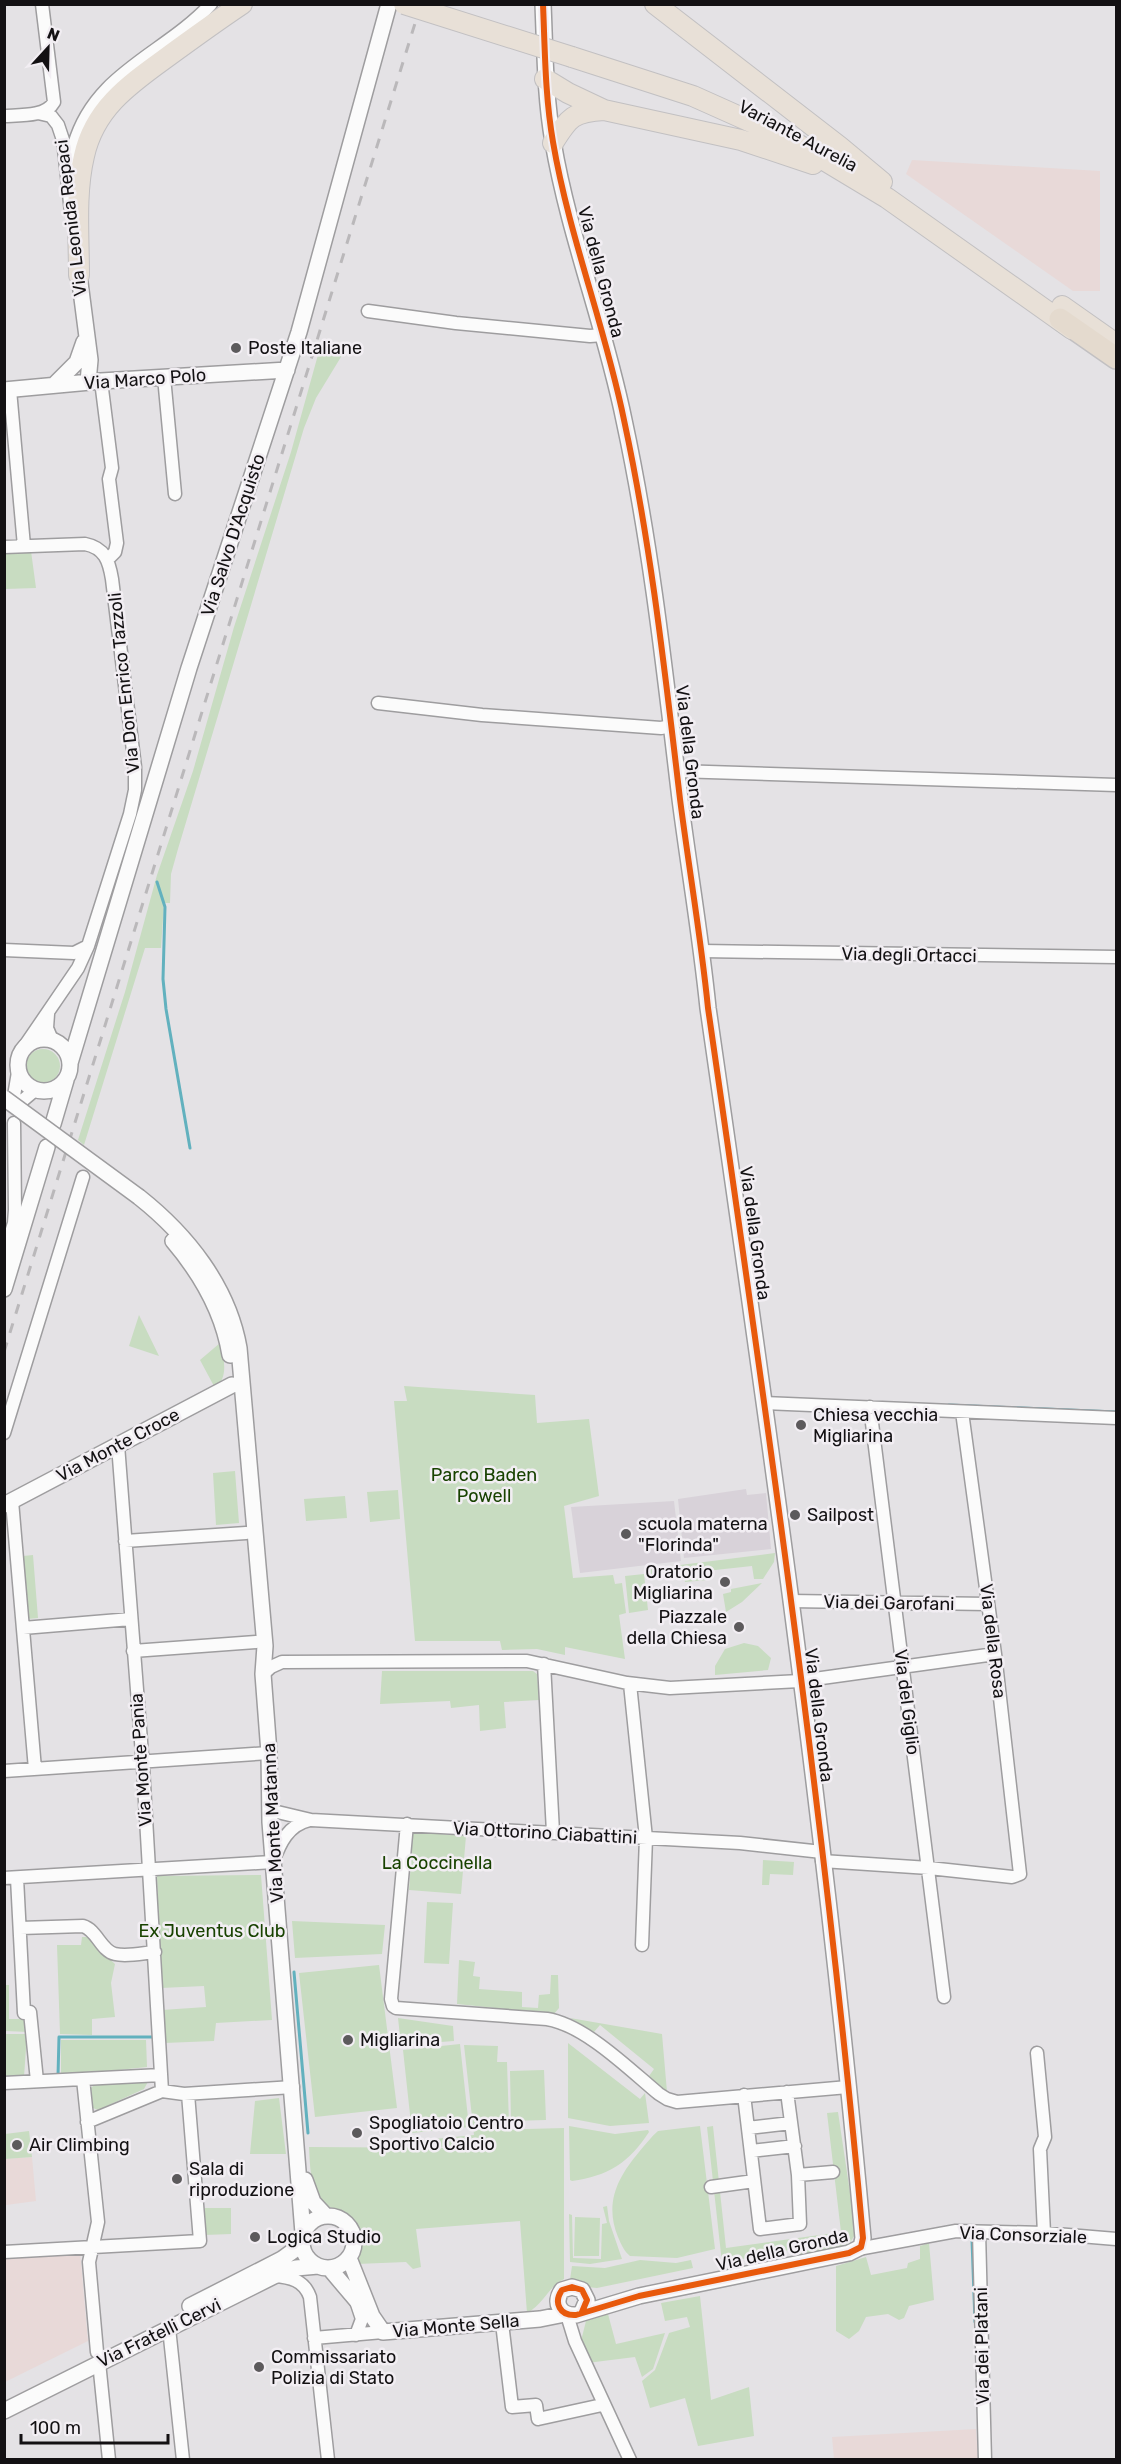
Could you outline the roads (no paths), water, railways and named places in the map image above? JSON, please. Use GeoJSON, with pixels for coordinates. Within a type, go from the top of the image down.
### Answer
{"type":"FeatureCollection","features":[{"type":"Feature","properties":{"kind":"highway"},"geometry":{"type":"LineString","coordinates":[[79,275],[80,181],[86,148],[98,120],[116,96],[138,77],[242,4]]}},
{"type":"Feature","properties":{"kind":"highway","name":"Variante Aurelia"},"geometry":{"type":"LineString","coordinates":[[404,4],[690,84],[756,111],[817,142],[1060,319],[1116,370]]}},
{"type":"Feature","properties":{"kind":"highway","name":"Variante Aurelia"},"geometry":{"type":"LineString","coordinates":[[441,4],[573,51]]}},
{"type":"Feature","properties":{"kind":"highway"},"geometry":{"type":"LineString","coordinates":[[655,4],[840,147],[884,190]]}},
{"type":"Feature","properties":{"kind":"highway"},"geometry":{"type":"LineString","coordinates":[[545,79],[604,110],[762,145],[884,190]]}},
{"type":"Feature","properties":{"kind":"highway"},"geometry":{"type":"LineString","coordinates":[[553,143],[571,117],[584,112],[604,110]]}},
{"type":"Feature","properties":{"kind":"highway","name":"Variante Aurelia"},"geometry":{"type":"LineString","coordinates":[[884,190],[1116,344]]}},
{"type":"Feature","properties":{"kind":"highway"},"geometry":{"type":"LineString","coordinates":[[1060,319],[1116,358]]}},
{"type":"Feature","properties":{"kind":"street"},"geometry":{"type":"LineString","coordinates":[[4,116],[38,113],[50,109],[54,99],[42,4]]}},
{"type":"Feature","properties":{"kind":"street"},"geometry":{"type":"LineString","coordinates":[[68,187],[75,144],[85,118],[99,96],[120,76],[192,22],[211,4]]}},
{"type":"Feature","properties":{"kind":"street","name":"Via Salvo D'Acquisto"},"geometry":{"type":"LineString","coordinates":[[18,1072],[25,1083],[39,1091],[52,1109],[53,1123],[189,668],[287,370],[389,4]]}},
{"type":"Feature","properties":{"kind":"street","name":"Via della Gronda"},"geometry":{"type":"LineString","coordinates":[[543,4],[545,79],[553,143],[567,208],[624,418],[655,593],[708,1008],[790,1601],[822,1856],[863,2238],[862,2246],[858,2249],[570,2311],[560,2293],[569,2287],[579,2288],[585,2294],[603,2299],[639,2296]]}},
{"type":"Feature","properties":{"kind":"street","name":"Via Leonida Repaci"},"geometry":{"type":"LineString","coordinates":[[38,113],[51,116],[58,125],[63,140],[89,382]]}},
{"type":"Feature","properties":{"kind":"street"},"geometry":{"type":"LineString","coordinates":[[368,311],[456,323],[590,336],[603,335]]}},
{"type":"Feature","properties":{"kind":"street"},"geometry":{"type":"LineString","coordinates":[[54,385],[84,350],[101,371],[121,380]]}},
{"type":"Feature","properties":{"kind":"street","name":"Via Marco Polo"},"geometry":{"type":"LineString","coordinates":[[7,390],[89,382],[287,370]]}},
{"type":"Feature","properties":{"kind":"street"},"geometry":{"type":"LineString","coordinates":[[164,377],[175,494]]}},
{"type":"Feature","properties":{"kind":"street"},"geometry":{"type":"LineString","coordinates":[[4,547],[85,544],[98,549],[108,560],[116,552],[117,543],[109,480],[112,468],[89,382]]}},
{"type":"Feature","properties":{"kind":"street"},"geometry":{"type":"LineString","coordinates":[[7,390],[24,546]]}},
{"type":"Feature","properties":{"kind":"street","name":"Via Don Enrico Tazzoli"},"geometry":{"type":"LineString","coordinates":[[22,1050],[80,964],[88,946],[130,814],[135,783],[132,737],[108,560]]}},
{"type":"Feature","properties":{"kind":"street"},"geometry":{"type":"LineString","coordinates":[[378,703],[482,715],[661,728],[671,726]]}},
{"type":"Feature","properties":{"kind":"street"},"geometry":{"type":"LineString","coordinates":[[677,771],[1116,785]]}},
{"type":"Feature","properties":{"kind":"street"},"geometry":{"type":"LineString","coordinates":[[4,950],[77,953],[88,946]]}},
{"type":"Feature","properties":{"kind":"street","name":"Via degli Ortacci"},"geometry":{"type":"LineString","coordinates":[[702,951],[1116,957]]}},
{"type":"Feature","properties":{"kind":"street"},"geometry":{"type":"LineString","coordinates":[[57,953],[64,957],[68,964],[66,982]]}},
{"type":"Feature","properties":{"kind":"street"},"geometry":{"type":"LineString","coordinates":[[48,1013],[47,1028],[70,1063]]}},
{"type":"Feature","properties":{"kind":"street"},"geometry":{"type":"LineString","coordinates":[[14,1098],[18,1062],[22,1050],[35,1040],[56,1042],[74,1036],[82,1024]]}},
{"type":"Feature","properties":{"kind":"street"},"geometry":{"type":"LineString","coordinates":[[14,1098],[56,1089],[66,1080]]}},
{"type":"Feature","properties":{"kind":"street"},"geometry":{"type":"LineString","coordinates":[[14,1098],[135,1200],[172,1240],[206,1288],[226,1338],[237,1389]]}},
{"type":"Feature","properties":{"kind":"street"},"geometry":{"type":"LineString","coordinates":[[4,1110],[135,1200]]}},
{"type":"Feature","properties":{"kind":"street"},"geometry":{"type":"LineString","coordinates":[[4,1254],[14,1223],[9,1150],[14,1123]]}},
{"type":"Feature","properties":{"kind":"street"},"geometry":{"type":"LineString","coordinates":[[4,1289],[47,1147]]}},
{"type":"Feature","properties":{"kind":"street"},"geometry":{"type":"LineString","coordinates":[[4,1433],[83,1177]]}},
{"type":"Feature","properties":{"kind":"street","name":"Via Monte Croce"},"geometry":{"type":"LineString","coordinates":[[8,1503],[118,1445],[237,1389]]}},
{"type":"Feature","properties":{"kind":"street","name":"Via Monte Matanna"},"geometry":{"type":"LineString","coordinates":[[237,1389],[246,1533],[261,1644]]}},
{"type":"Feature","properties":{"kind":"street","name":"Via Monte Matanna"},"geometry":{"type":"LineString","coordinates":[[237,1389],[261,1644],[259,1665],[263,1674],[269,1753],[269,1810],[293,2087],[303,2236]]}},
{"type":"Feature","properties":{"kind":"street"},"geometry":{"type":"LineString","coordinates":[[764,1403],[1116,1418]]}},
{"type":"Feature","properties":{"kind":"street","name":"Via del Giglio"},"geometry":{"type":"LineString","coordinates":[[870,1407],[944,1996]]}},
{"type":"Feature","properties":{"kind":"street","name":"Via della Rosa"},"geometry":{"type":"LineString","coordinates":[[962,1412],[995,1654],[1021,1871]]}},
{"type":"Feature","properties":{"kind":"street","name":"Via Monte Pania"},"geometry":{"type":"LineString","coordinates":[[118,1445],[142,1761],[162,2091]]}},
{"type":"Feature","properties":{"kind":"street"},"geometry":{"type":"LineString","coordinates":[[8,1503],[23,1628],[35,1769]]}},
{"type":"Feature","properties":{"kind":"street"},"geometry":{"type":"LineString","coordinates":[[125,1541],[246,1533]]}},
{"type":"Feature","properties":{"kind":"street","name":"Via dei Garofani"},"geometry":{"type":"LineString","coordinates":[[790,1601],[988,1604]]}},
{"type":"Feature","properties":{"kind":"street"},"geometry":{"type":"LineString","coordinates":[[23,1628],[131,1619]]}},
{"type":"Feature","properties":{"kind":"street"},"geometry":{"type":"LineString","coordinates":[[133,1651],[261,1644],[273,1657],[282,1662]]}},
{"type":"Feature","properties":{"kind":"street"},"geometry":{"type":"LineString","coordinates":[[263,1674],[282,1662],[527,1661],[630,1684],[670,1688],[800,1681],[995,1654]]}},
{"type":"Feature","properties":{"kind":"street"},"geometry":{"type":"LineString","coordinates":[[544,1664],[553,1832]]}},
{"type":"Feature","properties":{"kind":"street"},"geometry":{"type":"LineString","coordinates":[[630,1684],[646,1838],[642,1945]]}},
{"type":"Feature","properties":{"kind":"street"},"geometry":{"type":"LineString","coordinates":[[4,1772],[269,1753]]}},
{"type":"Feature","properties":{"kind":"street","name":"Via Ottorino Ciabattini"},"geometry":{"type":"LineString","coordinates":[[269,1810],[311,1820],[740,1843],[822,1856],[1012,1877],[1021,1871]]}},
{"type":"Feature","properties":{"kind":"street"},"geometry":{"type":"LineString","coordinates":[[37,2081],[30,2012],[24,2013],[20,1928],[11,1878],[273,1862],[288,1833],[298,1823],[311,1820]]}},
{"type":"Feature","properties":{"kind":"street"},"geometry":{"type":"LineString","coordinates":[[407,1824],[391,1999],[393,2006],[400,2009],[552,2020],[568,2025],[667,2099],[681,2102],[848,2087]]}},
{"type":"Feature","properties":{"kind":"street"},"geometry":{"type":"LineString","coordinates":[[20,1928],[83,1926],[92,1930],[106,1948],[115,1954],[155,1952]]}},
{"type":"Feature","properties":{"kind":"street"},"geometry":{"type":"LineString","coordinates":[[1037,2053],[1044,2137],[1040,2149],[1044,2233]]}},
{"type":"Feature","properties":{"kind":"street"},"geometry":{"type":"LineString","coordinates":[[4,2083],[160,2075]]}},
{"type":"Feature","properties":{"kind":"street"},"geometry":{"type":"LineString","coordinates":[[83,2079],[98,2223],[89,2262],[109,2460]]}},
{"type":"Feature","properties":{"kind":"street"},"geometry":{"type":"LineString","coordinates":[[87,2122],[162,2091],[188,2094],[293,2087]]}},
{"type":"Feature","properties":{"kind":"street"},"geometry":{"type":"LineString","coordinates":[[744,2095],[760,2229],[800,2224],[798,2175],[787,2092]]}},
{"type":"Feature","properties":{"kind":"street"},"geometry":{"type":"LineString","coordinates":[[4,2252],[200,2241],[188,2094]]}},
{"type":"Feature","properties":{"kind":"street"},"geometry":{"type":"LineString","coordinates":[[748,2128],[791,2123]]}},
{"type":"Feature","properties":{"kind":"street"},"geometry":{"type":"LineString","coordinates":[[751,2151],[795,2146]]}},
{"type":"Feature","properties":{"kind":"street","name":"Via Monte Matanna"},"geometry":{"type":"LineString","coordinates":[[297,2151],[311,2199],[326,2216]]}},
{"type":"Feature","properties":{"kind":"street"},"geometry":{"type":"LineString","coordinates":[[798,2175],[833,2172]]}},
{"type":"Feature","properties":{"kind":"street"},"geometry":{"type":"LineString","coordinates":[[711,2187],[754,2181]]}},
{"type":"Feature","properties":{"kind":"street"},"geometry":{"type":"LineString","coordinates":[[326,2216],[340,2218],[352,2230],[355,2242],[349,2258],[341,2265],[324,2268],[306,2257],[303,2236],[313,2221],[326,2216]]}},
{"type":"Feature","properties":{"kind":"street","name":"Via Consorziale"},"geometry":{"type":"LineString","coordinates":[[858,2249],[951,2232],[1044,2233],[1116,2239]]}},
{"type":"Feature","properties":{"kind":"street","name":"Via dei Platani"},"geometry":{"type":"LineString","coordinates":[[979,2232],[985,2460]]}},
{"type":"Feature","properties":{"kind":"street","name":"Via Fratelli Cervi"},"geometry":{"type":"LineString","coordinates":[[4,2411],[98,2357],[282,2259],[293,2251],[303,2236]]}},
{"type":"Feature","properties":{"kind":"street","name":"Via Monte Sella"},"geometry":{"type":"LineString","coordinates":[[349,2258],[372,2316],[383,2332]]}},
{"type":"Feature","properties":{"kind":"street","name":"Via Fratelli Cervi"},"geometry":{"type":"LineString","coordinates":[[4,2400],[98,2357],[170,2328],[273,2276],[290,2269],[324,2268]]}},
{"type":"Feature","properties":{"kind":"street","name":"Via Monte Sella"},"geometry":{"type":"LineString","coordinates":[[324,2268],[341,2280],[357,2304],[372,2316]]}},
{"type":"Feature","properties":{"kind":"street"},"geometry":{"type":"LineString","coordinates":[[273,2276],[295,2279],[308,2291],[328,2460]]}},
{"type":"Feature","properties":{"kind":"street"},"geometry":{"type":"LineString","coordinates":[[585,2294],[586,2304],[570,2311],[578,2348],[630,2460]]}},
{"type":"Feature","properties":{"kind":"street"},"geometry":{"type":"LineString","coordinates":[[356,2335],[362,2319],[357,2304]]}},
{"type":"Feature","properties":{"kind":"street","name":"Via Monte Sella"},"geometry":{"type":"LineString","coordinates":[[314,2338],[502,2323],[570,2311]]}},
{"type":"Feature","properties":{"kind":"street"},"geometry":{"type":"LineString","coordinates":[[502,2323],[512,2407],[536,2405],[538,2419],[603,2405]]}},
{"type":"Feature","properties":{"kind":"street"},"geometry":{"type":"LineString","coordinates":[[170,2328],[183,2460]]}},
{"type":"Feature","properties":{"kind":"waterway"},"geometry":{"type":"LineString","coordinates":[[157,882],[165,907],[163,979],[166,1009],[190,1148]]}},
{"type":"Feature","properties":{"kind":"waterway"},"geometry":{"type":"LineString","coordinates":[[949,1405],[1116,1412]]}},
{"type":"Feature","properties":{"kind":"waterway"},"geometry":{"type":"LineString","coordinates":[[294,1972],[308,2133]]}},
{"type":"Feature","properties":{"kind":"waterway"},"geometry":{"type":"LineString","coordinates":[[58,2076],[59,2037],[152,2037]]}},
{"type":"Feature","properties":{"kind":"waterway"},"geometry":{"type":"LineString","coordinates":[[972,2240],[975,2322]]}},
{"type":"Feature","properties":{"kind":"railway"},"geometry":{"type":"LineString","coordinates":[[4,1352],[421,4]]}},
{"type":"Feature","properties":{"kind":"place","name":"Poste Italiane"},"geometry":{"type":"Point","coordinates":[236,348]}},
{"type":"Feature","properties":{"kind":"place","name":"Chiesa vecchia Migliarina"},"geometry":{"type":"Point","coordinates":[801,1425]}},
{"type":"Feature","properties":{"kind":"place","name":"Sailpost"},"geometry":{"type":"Point","coordinates":[795,1515]}},
{"type":"Feature","properties":{"kind":"place","name":"scuola materna \"Florinda\""},"geometry":{"type":"Point","coordinates":[626,1534]}},
{"type":"Feature","properties":{"kind":"place","name":"Oratorio Migliarina"},"geometry":{"type":"Point","coordinates":[725,1582]}},
{"type":"Feature","properties":{"kind":"place","name":"Piazzale della Chiesa"},"geometry":{"type":"Point","coordinates":[739,1627]}},
{"type":"Feature","properties":{"kind":"place","name":"Migliarina"},"geometry":{"type":"Point","coordinates":[348,2040]}},
{"type":"Feature","properties":{"kind":"place","name":"Spogliatoio Centro Sportivo Calcio"},"geometry":{"type":"Point","coordinates":[357,2133]}},
{"type":"Feature","properties":{"kind":"place","name":"Air Climbing"},"geometry":{"type":"Point","coordinates":[17,2145]}},
{"type":"Feature","properties":{"kind":"place","name":"Sala di riproduzione"},"geometry":{"type":"Point","coordinates":[177,2179]}},
{"type":"Feature","properties":{"kind":"place","name":"Logica Studio"},"geometry":{"type":"Point","coordinates":[255,2237]}},
{"type":"Feature","properties":{"kind":"place","name":"Commissariato Polizia di Stato"},"geometry":{"type":"Point","coordinates":[259,2367]}},
{"type":"Feature","properties":{"kind":"park label","name":"Parco Baden Powell"},"geometry":{"type":"Point","coordinates":[484,1485]}},
{"type":"Feature","properties":{"kind":"park label","name":"La Coccinella"},"geometry":{"type":"Point","coordinates":[437,1863]}},
{"type":"Feature","properties":{"kind":"park label","name":"Ex Juventus Club"},"geometry":{"type":"Point","coordinates":[212,1931]}}]}
